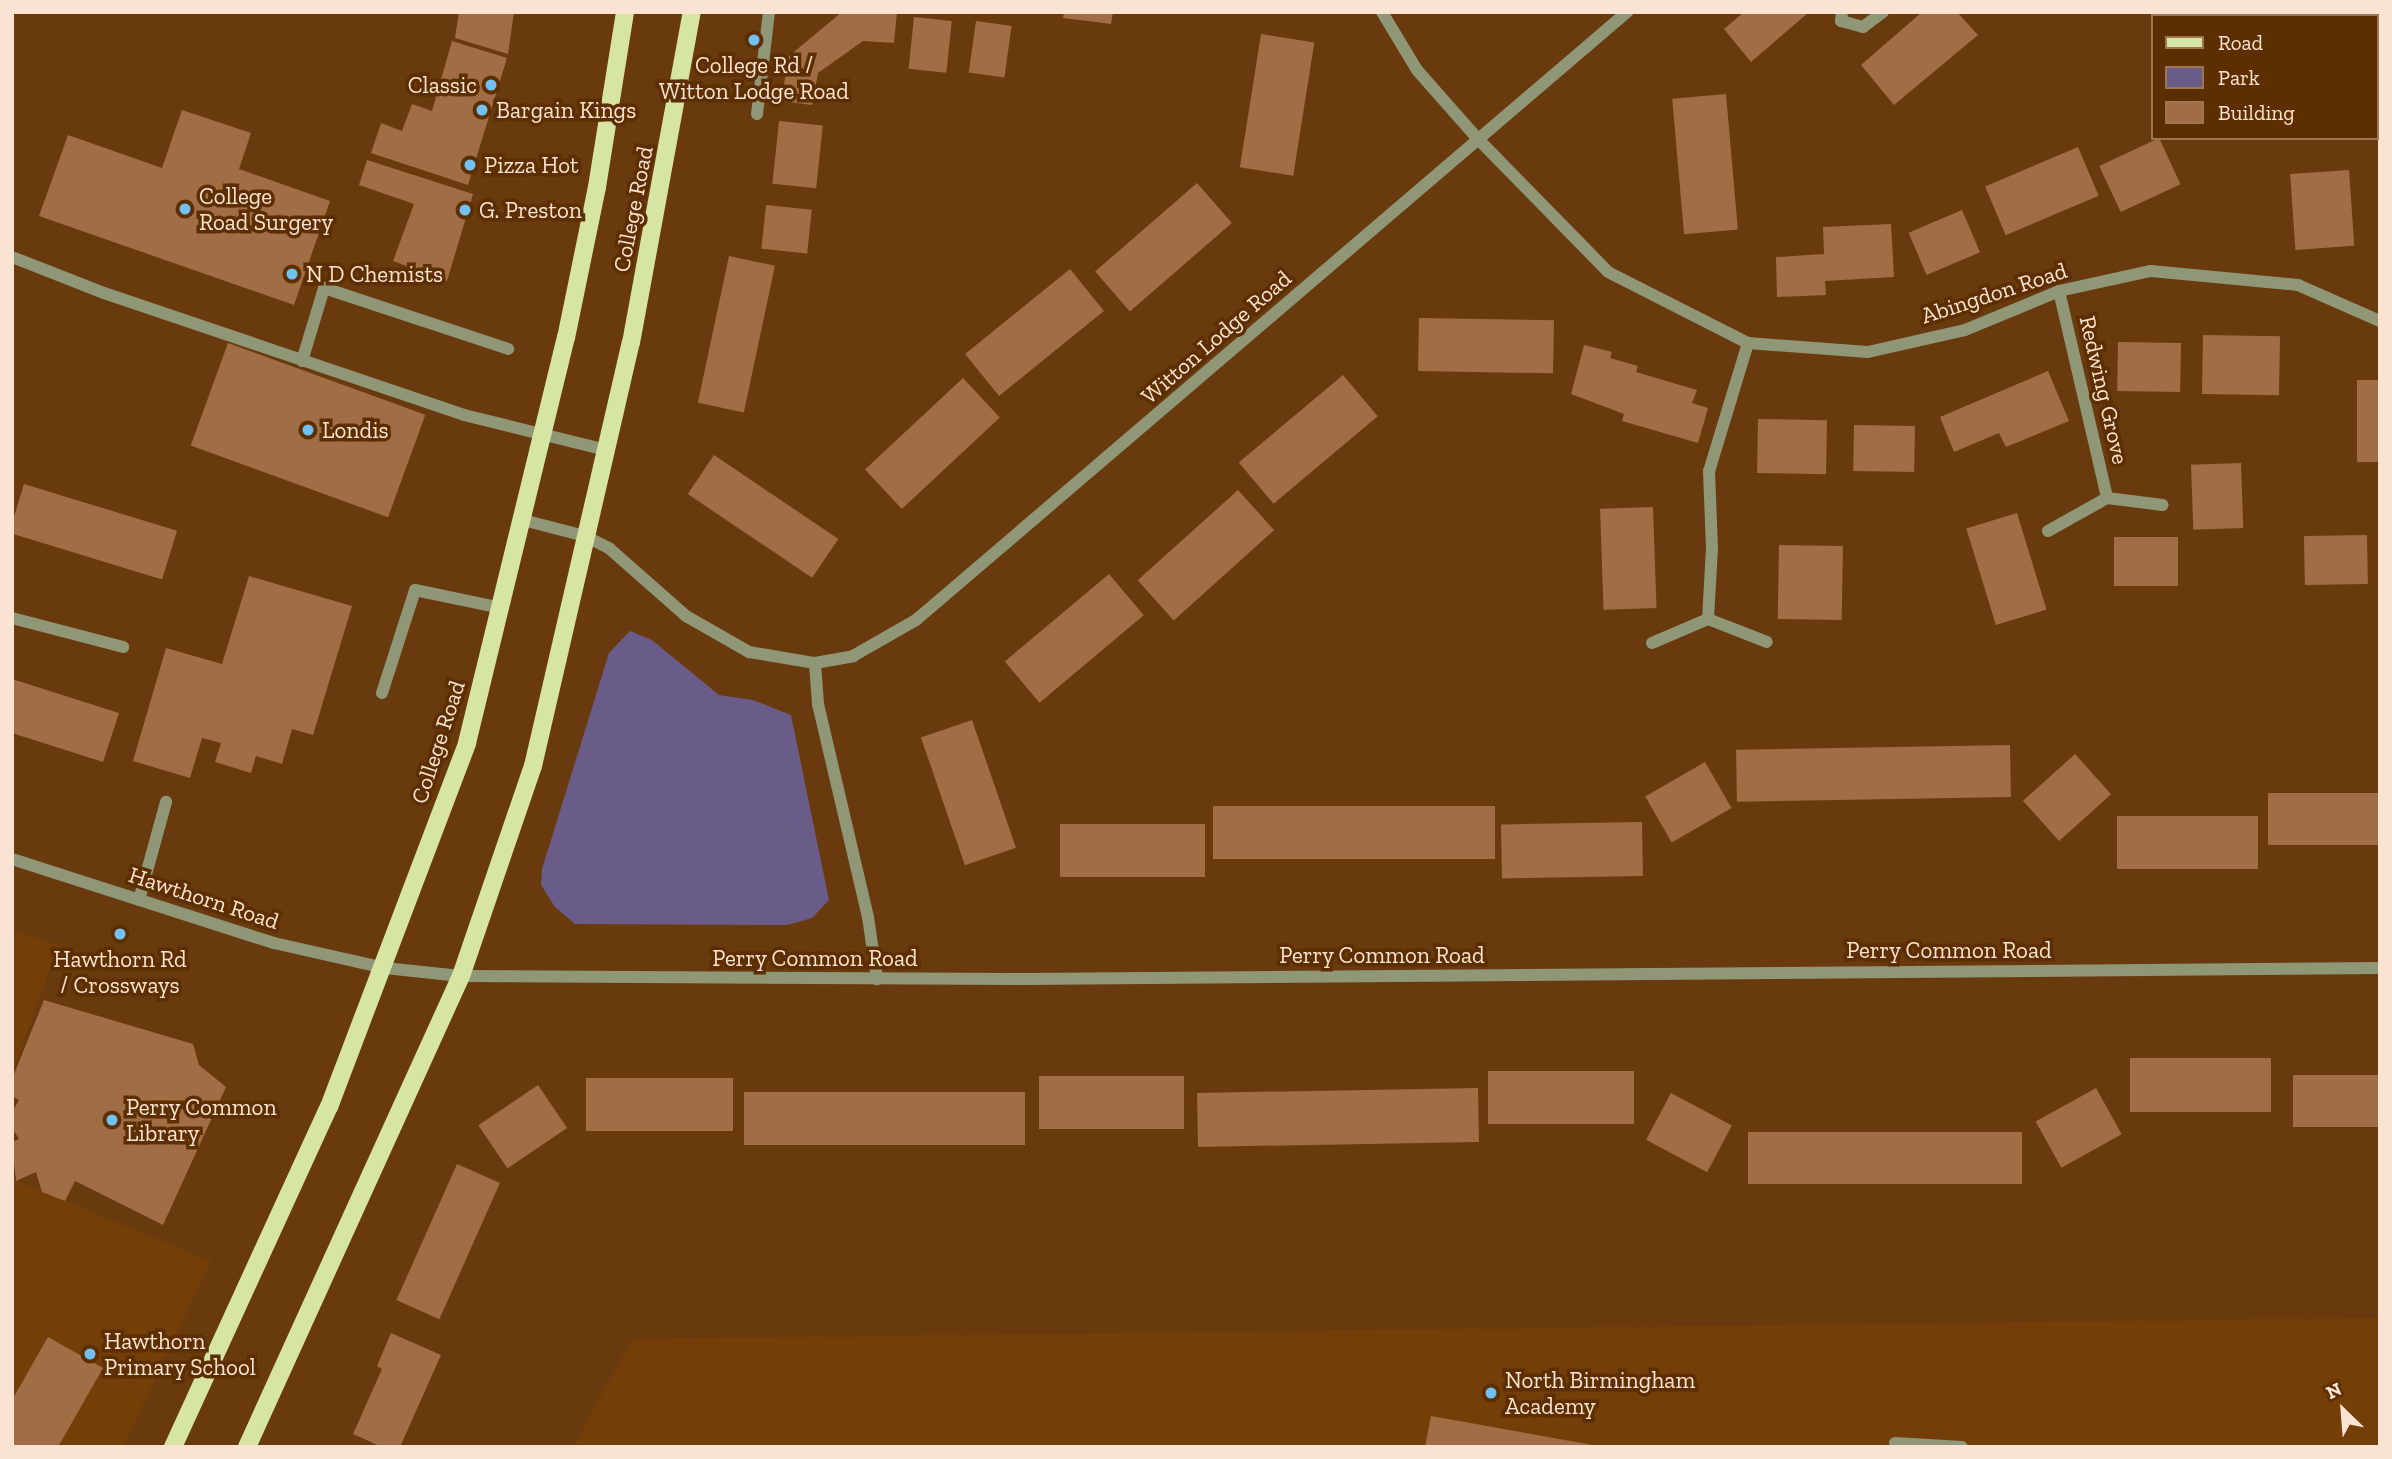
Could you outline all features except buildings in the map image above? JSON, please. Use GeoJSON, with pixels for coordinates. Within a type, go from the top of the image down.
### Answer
{"type":"FeatureCollection","features":[{"type":"Feature","properties":{"kind":"main road","name":"College Road"},"geometry":{"type":"LineString","coordinates":[[173,1447],[329,1107],[385,968],[467,743],[544,436],[597,187],[625,12]]}},
{"type":"Feature","properties":{"kind":"main road","name":"College Road"},"geometry":{"type":"LineString","coordinates":[[247,1447],[461,976],[533,766],[607,450],[680,94],[692,12]]}},
{"type":"Feature","properties":{"kind":"street"},"geometry":{"type":"LineString","coordinates":[[757,114],[769,12]]}},
{"type":"Feature","properties":{"kind":"street","name":"Abingdon Road"},"geometry":{"type":"LineString","coordinates":[[1382,12],[1417,70],[1477,138],[1608,272],[1748,343],[1868,352],[1965,330],[2059,291],[2151,271],[2298,285],[2380,321]]}},
{"type":"Feature","properties":{"kind":"street","name":"Witton Lodge Road"},"geometry":{"type":"LineString","coordinates":[[815,663],[853,656],[916,620],[1627,12]]}},
{"type":"Feature","properties":{"kind":"street"},"geometry":{"type":"LineString","coordinates":[[1842,12],[1841,20],[1863,27],[1883,12]]}},
{"type":"Feature","properties":{"kind":"street"},"geometry":{"type":"LineString","coordinates":[[12,257],[302,361],[464,415],[607,450]]}},
{"type":"Feature","properties":{"kind":"street"},"geometry":{"type":"LineString","coordinates":[[302,361],[324,288],[508,349]]}},
{"type":"Feature","properties":{"kind":"street","name":"Redwing Grove"},"geometry":{"type":"LineString","coordinates":[[2059,291],[2107,498]]}},
{"type":"Feature","properties":{"kind":"street"},"geometry":{"type":"LineString","coordinates":[[1708,619],[1712,548],[1709,471],[1748,343]]}},
{"type":"Feature","properties":{"kind":"street","name":"Redwing Grove"},"geometry":{"type":"LineString","coordinates":[[2048,531],[2107,498],[2163,505]]}},
{"type":"Feature","properties":{"kind":"street"},"geometry":{"type":"LineString","coordinates":[[523,520],[585,536],[610,550],[686,616],[749,652],[815,663],[821,717],[868,917],[877,979]]}},
{"type":"Feature","properties":{"kind":"street"},"geometry":{"type":"LineString","coordinates":[[382,693],[415,590],[502,608]]}},
{"type":"Feature","properties":{"kind":"street"},"geometry":{"type":"LineString","coordinates":[[12,618],[123,647]]}},
{"type":"Feature","properties":{"kind":"street"},"geometry":{"type":"LineString","coordinates":[[1652,643],[1708,619],[1767,642]]}},
{"type":"Feature","properties":{"kind":"street"},"geometry":{"type":"LineString","coordinates":[[139,900],[166,802]]}},
{"type":"Feature","properties":{"kind":"street","name":"Hawthorn Road"},"geometry":{"type":"LineString","coordinates":[[12,859],[274,943],[385,968]]}},
{"type":"Feature","properties":{"kind":"street","name":"Perry Common Road"},"geometry":{"type":"LineString","coordinates":[[385,968],[461,976],[877,979],[2380,968]]}},
{"type":"Feature","properties":{"kind":"street"},"geometry":{"type":"LineString","coordinates":[[1895,1443],[1962,1447]]}},
{"type":"Feature","properties":{"kind":"shaded area"},"geometry":{"type":"Polygon","coordinates":[[[12,930],[58,945],[12,1076],[12,930]]]}},
{"type":"Feature","properties":{"kind":"shaded area","name":"Hawthorn Primary School"},"geometry":{"type":"Polygon","coordinates":[[[12,1179],[211,1261],[123,1447],[12,1447],[12,1179]]]}},
{"type":"Feature","properties":{"kind":"shaded area","name":"North Birmingham Academy"},"geometry":{"type":"Polygon","coordinates":[[[2380,1318],[2380,1447],[573,1447],[632,1339],[2380,1318]]]}},
{"type":"Feature","properties":{"kind":"green space"},"geometry":{"type":"Polygon","coordinates":[[[630,631],[652,640],[719,695],[753,700],[791,715],[829,900],[812,918],[787,925],[575,924],[555,907],[541,885],[542,869],[609,653],[630,631]]]}},
{"type":"Feature","properties":{"kind":"place","name":"College Rd / Witton Lodge Road"},"geometry":{"type":"Point","coordinates":[754,40]}},
{"type":"Feature","properties":{"kind":"place","name":"Classic"},"geometry":{"type":"Point","coordinates":[491,85]}},
{"type":"Feature","properties":{"kind":"place","name":"Bargain Kings"},"geometry":{"type":"Point","coordinates":[482,110]}},
{"type":"Feature","properties":{"kind":"place","name":"Pizza Hot"},"geometry":{"type":"Point","coordinates":[470,165]}},
{"type":"Feature","properties":{"kind":"place","name":"College Road Surgery"},"geometry":{"type":"Point","coordinates":[185,209]}},
{"type":"Feature","properties":{"kind":"place","name":"G. Preston"},"geometry":{"type":"Point","coordinates":[465,210]}},
{"type":"Feature","properties":{"kind":"place","name":"N D Chemists"},"geometry":{"type":"Point","coordinates":[292,274]}},
{"type":"Feature","properties":{"kind":"place","name":"Londis"},"geometry":{"type":"Point","coordinates":[308,430]}},
{"type":"Feature","properties":{"kind":"place","name":"Hawthorn Rd / Crossways"},"geometry":{"type":"Point","coordinates":[120,934]}},
{"type":"Feature","properties":{"kind":"place","name":"Perry Common Library"},"geometry":{"type":"Point","coordinates":[112,1120]}},
{"type":"Feature","properties":{"kind":"place","name":"Hawthorn Primary School"},"geometry":{"type":"Point","coordinates":[90,1354]}},
{"type":"Feature","properties":{"kind":"place","name":"North Birmingham Academy"},"geometry":{"type":"Point","coordinates":[1491,1393]}}]}
